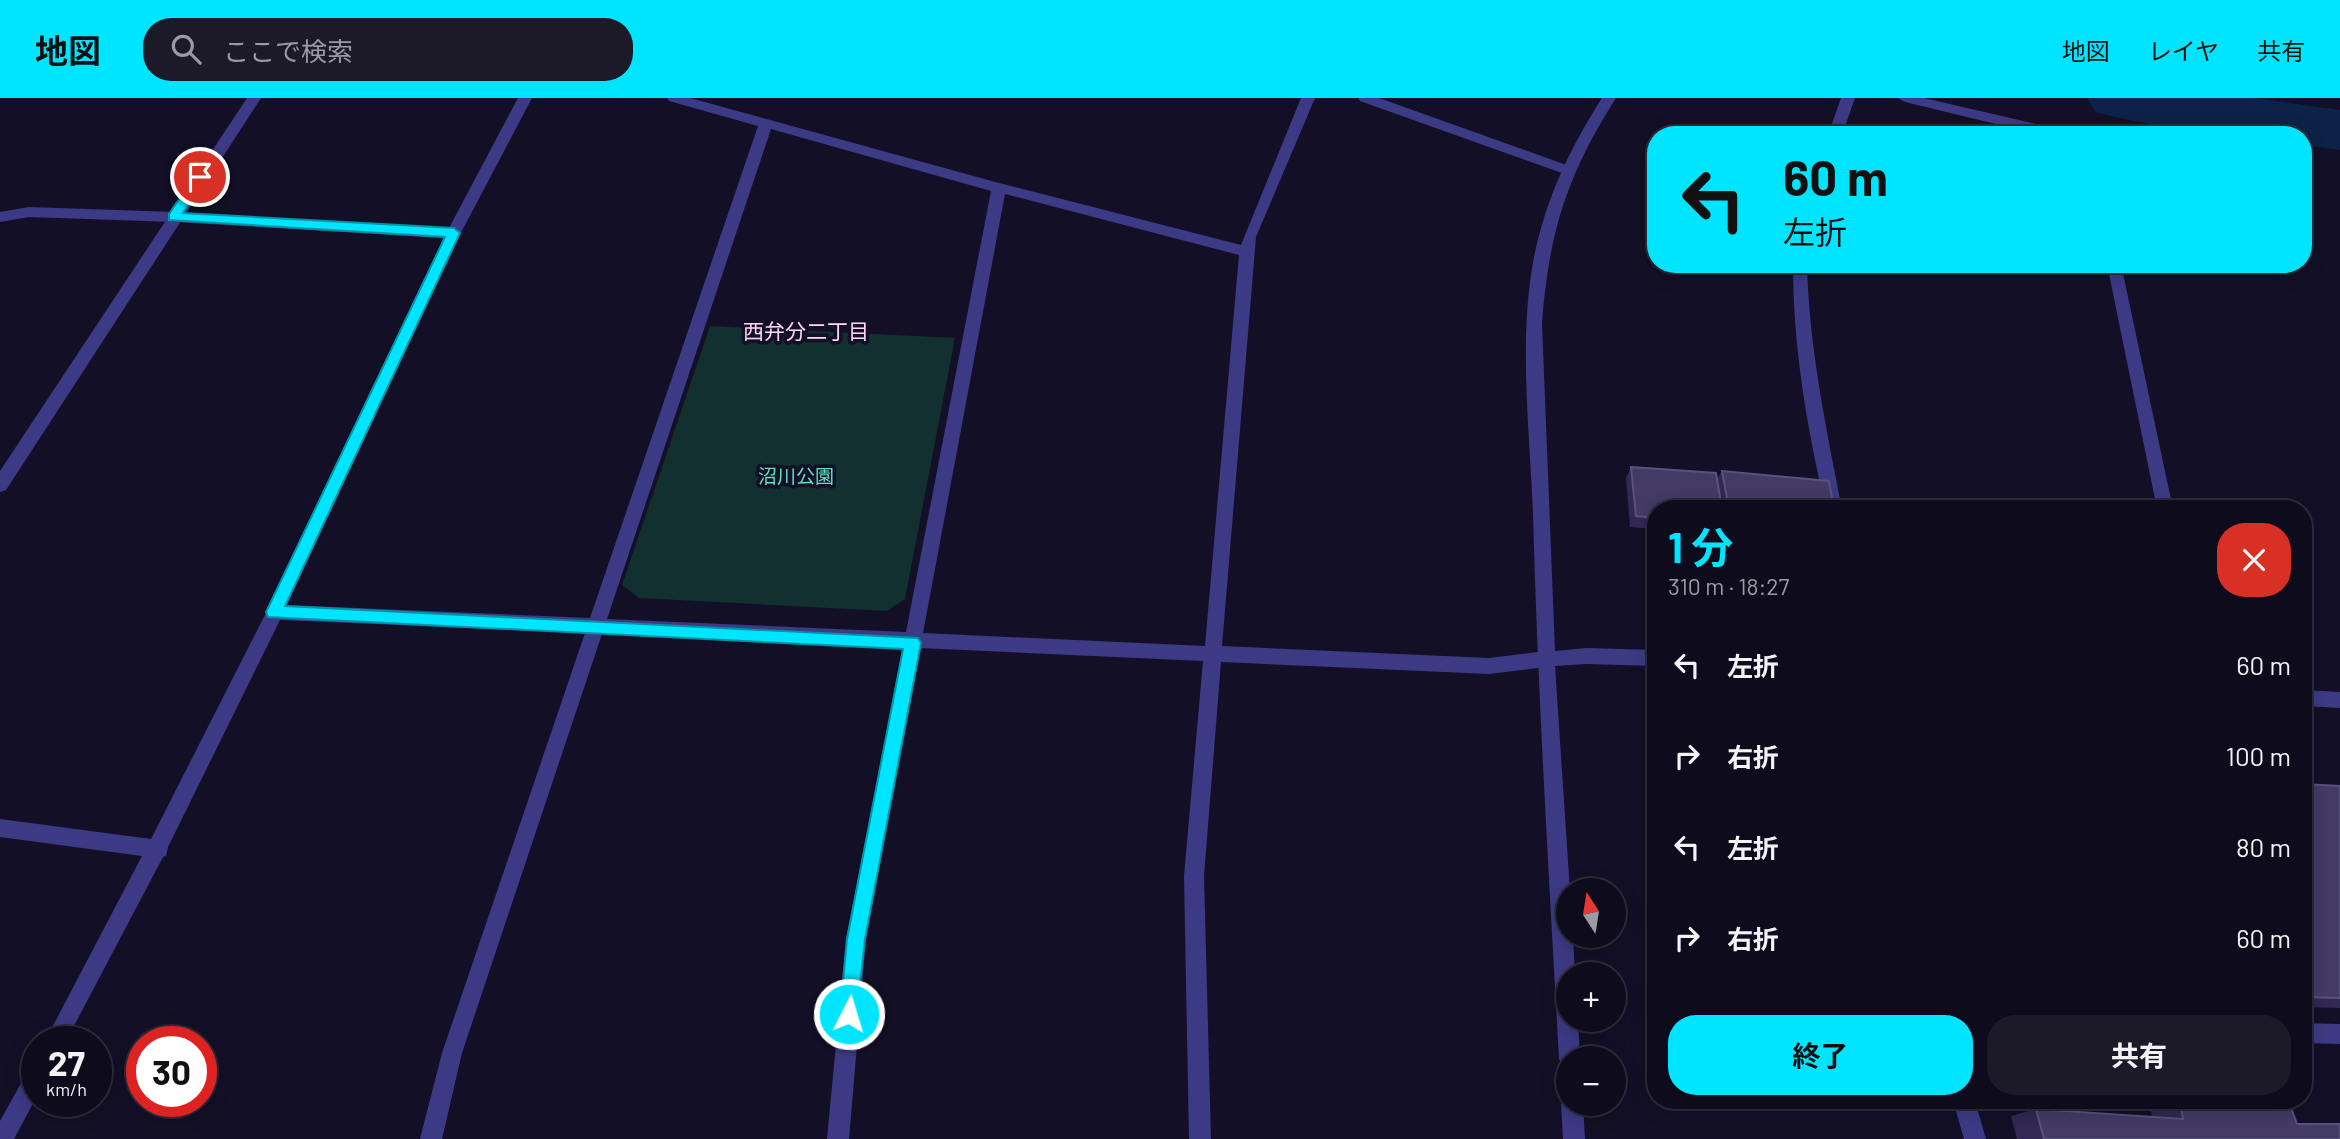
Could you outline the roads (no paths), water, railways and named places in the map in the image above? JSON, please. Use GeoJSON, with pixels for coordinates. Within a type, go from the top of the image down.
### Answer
{"type":"FeatureCollection","features":[{"type":"Feature","properties":{"kind":"street"},"geometry":{"type":"LineString","coordinates":[[0,485],[254,98]]}},
{"type":"Feature","properties":{"kind":"street"},"geometry":{"type":"LineString","coordinates":[[63,1026],[159,849],[454,233],[492,156],[525,98]]}},
{"type":"Feature","properties":{"kind":"street"},"geometry":{"type":"LineString","coordinates":[[674,98],[999,188],[1247,252]]}},
{"type":"Feature","properties":{"kind":"street"},"geometry":{"type":"LineString","coordinates":[[1200,1139],[1194,876],[1247,252],[1249,237],[1308,98]]}},
{"type":"Feature","properties":{"kind":"street"},"geometry":{"type":"LineString","coordinates":[[1365,98],[1567,170]]}},
{"type":"Feature","properties":{"kind":"street"},"geometry":{"type":"LineString","coordinates":[[1569,1046],[1546,659],[1534,323],[1537,271],[1547,226],[1567,170],[1609,98]]}},
{"type":"Feature","properties":{"kind":"street"},"geometry":{"type":"LineString","coordinates":[[1838,126],[1848,98]]}},
{"type":"Feature","properties":{"kind":"street"},"geometry":{"type":"LineString","coordinates":[[1905,98],[2024,126]]}},
{"type":"Feature","properties":{"kind":"street"},"geometry":{"type":"LineString","coordinates":[[431,1139],[452,1053],[766,123]]}},
{"type":"Feature","properties":{"kind":"street"},"geometry":{"type":"LineString","coordinates":[[838,1139],[856,939],[999,188]]}},
{"type":"Feature","properties":{"kind":"street"},"geometry":{"type":"LineString","coordinates":[[174,217],[454,233]]}},
{"type":"Feature","properties":{"kind":"street"},"geometry":{"type":"LineString","coordinates":[[1800,273],[1800,310],[1814,424],[1832,500]]}},
{"type":"Feature","properties":{"kind":"street"},"geometry":{"type":"LineString","coordinates":[[2116,273],[2163,500]]}},
{"type":"Feature","properties":{"kind":"street"},"geometry":{"type":"LineString","coordinates":[[274,612],[913,643],[1489,666],[1586,656],[1647,658]]}},
{"type":"Feature","properties":{"kind":"street"},"geometry":{"type":"LineString","coordinates":[[2312,698],[2340,700]]}},
{"type":"Feature","properties":{"kind":"street"},"geometry":{"type":"LineString","coordinates":[[0,828],[159,849]]}},
{"type":"Feature","properties":{"kind":"street"},"geometry":{"type":"LineString","coordinates":[[2312,1033],[2340,1034]]}},
{"type":"Feature","properties":{"kind":"street"},"geometry":{"type":"LineString","coordinates":[[2,1139],[21,1104]]}},
{"type":"Feature","properties":{"kind":"street"},"geometry":{"type":"LineString","coordinates":[[1966,1109],[1975,1139]]}},
{"type":"Feature","properties":{"kind":"street"},"geometry":{"type":"LineString","coordinates":[[1573,1116],[1574,1139]]}},
{"type":"Feature","properties":{"kind":"lane"},"geometry":{"type":"LineString","coordinates":[[0,217],[29,212],[174,217]]}},
{"type":"Feature","properties":{"kind":"waterway"},"geometry":{"type":"LineString","coordinates":[[2116,98],[2340,130]]}},
{"type":"Feature","properties":{"kind":"district","name":"西弁分二丁目"},"geometry":{"type":"Point","coordinates":[806,332]}},
{"type":"Feature","properties":{"kind":"park label","name":"沼川公園"},"geometry":{"type":"Point","coordinates":[796,476]}}]}
